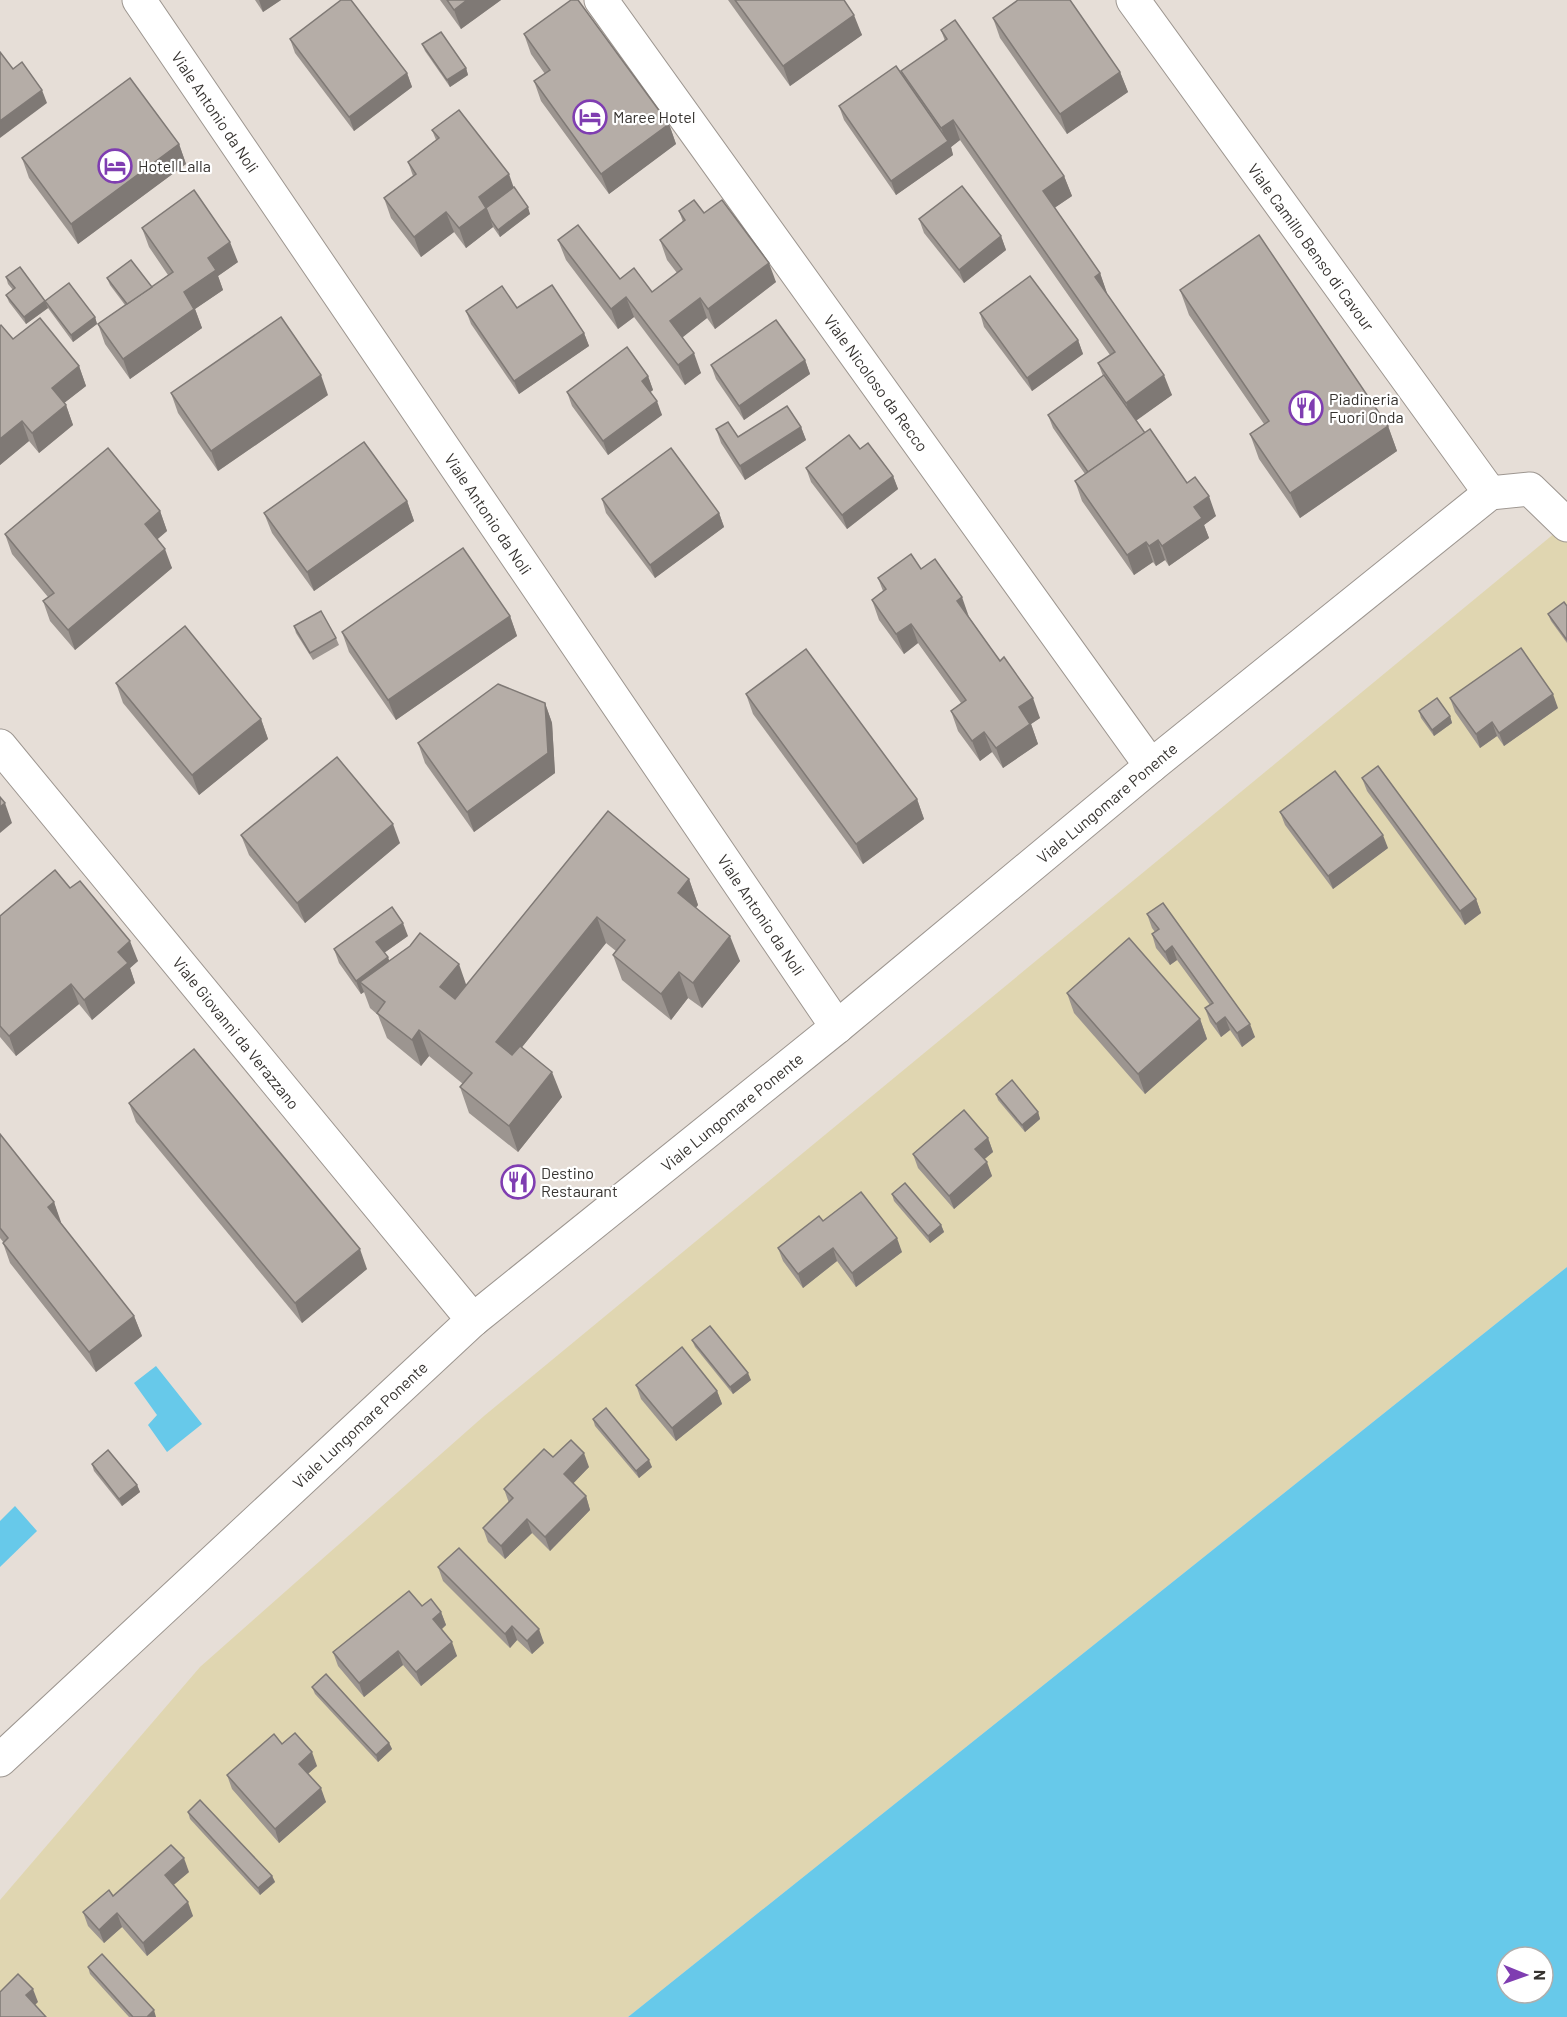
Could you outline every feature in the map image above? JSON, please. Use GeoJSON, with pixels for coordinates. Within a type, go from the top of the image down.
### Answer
{"type":"FeatureCollection","features":[{"type":"Feature","properties":{"kind":"street","name":"Viale Antonio da Noli"},"geometry":{"type":"LineString","coordinates":[[139,0],[837,1027]]}},
{"type":"Feature","properties":{"kind":"street","name":"Viale Nicoloso da Recco"},"geometry":{"type":"LineString","coordinates":[[601,0],[1151,766]]}},
{"type":"Feature","properties":{"kind":"street","name":"Viale Camillo Benso di Cavour"},"geometry":{"type":"LineString","coordinates":[[1133,0],[1490,493]]}},
{"type":"Feature","properties":{"kind":"street"},"geometry":{"type":"LineString","coordinates":[[1490,493],[1530,489],[1567,525]]}},
{"type":"Feature","properties":{"kind":"street","name":"Viale Lungomare Ponente"},"geometry":{"type":"LineString","coordinates":[[0,1760],[473,1320],[837,1027],[1151,766],[1490,493]]}},
{"type":"Feature","properties":{"kind":"street","name":"Viale Giovanni da Verazzano"},"geometry":{"type":"LineString","coordinates":[[0,746],[473,1320]]}},
{"type":"Feature","properties":{"kind":"sand"},"geometry":{"type":"Polygon","coordinates":[[[1567,523],[1567,1267],[628,2017],[0,2017],[0,1900],[200,1667],[484,1416],[1567,523]]]}},
{"type":"Feature","properties":{"kind":"water"},"geometry":{"type":"Polygon","coordinates":[[[1567,1267],[1567,2017],[628,2017],[1567,1267]]]}},
{"type":"Feature","properties":{"kind":"water"},"geometry":{"type":"Polygon","coordinates":[[[156,1366],[202,1424],[167,1452],[148,1425],[157,1415],[134,1383],[156,1366]]]}},
{"type":"Feature","properties":{"kind":"water"},"geometry":{"type":"Polygon","coordinates":[[[15,1506],[37,1531],[0,1567],[0,1521],[15,1506]]]}},
{"type":"Feature","properties":{"kind":"building"},"geometry":{"type":"Polygon","coordinates":[[[341,0],[351,0],[407,73],[349,117],[290,39],[341,0]]]}},
{"type":"Feature","properties":{"kind":"building"},"geometry":{"type":"Polygon","coordinates":[[[447,0],[467,0],[454,10],[447,0]]]}},
{"type":"Feature","properties":{"kind":"building"},"geometry":{"type":"Polygon","coordinates":[[[571,0],[578,0],[669,124],[601,174],[534,81],[550,70],[524,34],[571,0]]]}},
{"type":"Feature","properties":{"kind":"building"},"geometry":{"type":"Polygon","coordinates":[[[735,0],[844,0],[854,15],[783,66],[735,0]]]}},
{"type":"Feature","properties":{"kind":"building"},"geometry":{"type":"Polygon","coordinates":[[[1018,0],[1070,0],[1120,72],[1060,114],[993,18],[1018,0]]]}},
{"type":"Feature","properties":{"kind":"building"},"geometry":{"type":"Polygon","coordinates":[[[955,20],[1064,176],[1043,191],[1100,273],[1095,277],[1164,375],[1126,403],[1098,363],[1115,352],[953,120],[941,128],[901,71],[947,39],[941,30],[955,20]]]}},
{"type":"Feature","properties":{"kind":"building"},"geometry":{"type":"Polygon","coordinates":[[[441,32],[466,68],[447,80],[422,44],[441,32]]]}},
{"type":"Feature","properties":{"kind":"building"},"geometry":{"type":"Polygon","coordinates":[[[0,52],[13,69],[22,62],[42,90],[0,121],[0,52]]]}},
{"type":"Feature","properties":{"kind":"building"},"geometry":{"type":"Polygon","coordinates":[[[896,66],[948,141],[891,181],[839,106],[896,66]]]}},
{"type":"Feature","properties":{"kind":"building"},"geometry":{"type":"Polygon","coordinates":[[[130,78],[179,144],[71,224],[22,158],[130,78]]]}},
{"type":"Feature","properties":{"kind":"building"},"geometry":{"type":"Polygon","coordinates":[[[459,110],[509,174],[479,197],[486,208],[459,228],[446,212],[414,237],[384,198],[416,174],[408,162],[439,138],[432,130],[459,110]]]}},
{"type":"Feature","properties":{"kind":"building"},"geometry":{"type":"Polygon","coordinates":[[[962,186],[1001,236],[959,270],[919,219],[962,186]]]}},
{"type":"Feature","properties":{"kind":"building"},"geometry":{"type":"Polygon","coordinates":[[[514,187],[528,207],[498,230],[486,208],[514,187]]]}},
{"type":"Feature","properties":{"kind":"building"},"geometry":{"type":"Polygon","coordinates":[[[194,190],[230,242],[208,258],[216,270],[184,292],[194,309],[123,359],[98,324],[173,272],[142,228],[194,190]]]}},
{"type":"Feature","properties":{"kind":"building"},"geometry":{"type":"Polygon","coordinates":[[[694,200],[704,213],[722,200],[769,263],[708,309],[700,298],[670,321],[694,353],[678,365],[626,297],[611,309],[558,240],[578,225],[620,279],[634,268],[652,292],[682,269],[660,240],[685,220],[679,211],[694,200]]]}},
{"type":"Feature","properties":{"kind":"building"},"geometry":{"type":"Polygon","coordinates":[[[1259,235],[1388,426],[1290,493],[1250,434],[1269,421],[1180,290],[1259,235]]]}},
{"type":"Feature","properties":{"kind":"building"},"geometry":{"type":"Polygon","coordinates":[[[131,260],[152,287],[127,304],[107,278],[131,260]]]}},
{"type":"Feature","properties":{"kind":"building"},"geometry":{"type":"Polygon","coordinates":[[[20,267],[45,301],[24,317],[6,295],[15,288],[6,277],[20,267]]]}},
{"type":"Feature","properties":{"kind":"building"},"geometry":{"type":"Polygon","coordinates":[[[1030,276],[1078,340],[1027,378],[980,313],[1030,276]]]}},
{"type":"Feature","properties":{"kind":"building"},"geometry":{"type":"Polygon","coordinates":[[[69,283],[95,317],[71,335],[45,301],[69,283]]]}},
{"type":"Feature","properties":{"kind":"building"},"geometry":{"type":"Polygon","coordinates":[[[552,285],[584,333],[514,381],[466,311],[502,286],[517,308],[552,285]]]}},
{"type":"Feature","properties":{"kind":"building"},"geometry":{"type":"Polygon","coordinates":[[[281,317],[321,375],[211,451],[171,393],[281,317]]]}},
{"type":"Feature","properties":{"kind":"building"},"geometry":{"type":"Polygon","coordinates":[[[40,318],[79,366],[52,388],[66,405],[32,433],[22,421],[0,439],[0,326],[13,339],[40,318]]]}},
{"type":"Feature","properties":{"kind":"building"},"geometry":{"type":"Polygon","coordinates":[[[776,320],[805,360],[739,406],[711,365],[776,320]]]}},
{"type":"Feature","properties":{"kind":"building"},"geometry":{"type":"Polygon","coordinates":[[[627,347],[648,376],[642,381],[657,401],[603,441],[567,392],[627,347]]]}},
{"type":"Feature","properties":{"kind":"building"},"geometry":{"type":"Polygon","coordinates":[[[1104,375],[1145,433],[1088,472],[1048,415],[1104,375]]]}},
{"type":"Feature","properties":{"kind":"building"},"geometry":{"type":"Polygon","coordinates":[[[787,406],[801,427],[740,466],[716,429],[728,422],[738,437],[787,406]]]}},
{"type":"Feature","properties":{"kind":"building"},"geometry":{"type":"Polygon","coordinates":[[[1150,429],[1187,483],[1195,477],[1209,496],[1194,507],[1202,518],[1162,546],[1158,540],[1149,546],[1146,542],[1127,555],[1075,481],[1150,429]]]}},
{"type":"Feature","properties":{"kind":"building"},"geometry":{"type":"Polygon","coordinates":[[[849,435],[860,449],[868,443],[893,476],[842,515],[806,468],[849,435]]]}},
{"type":"Feature","properties":{"kind":"building"},"geometry":{"type":"Polygon","coordinates":[[[364,442],[407,501],[307,572],[264,513],[364,442]]]}},
{"type":"Feature","properties":{"kind":"building"},"geometry":{"type":"Polygon","coordinates":[[[108,448],[160,511],[145,524],[165,549],[68,630],[43,601],[54,593],[5,534],[108,448]]]}},
{"type":"Feature","properties":{"kind":"building"},"geometry":{"type":"Polygon","coordinates":[[[671,448],[719,513],[650,565],[602,499],[671,448]]]}},
{"type":"Feature","properties":{"kind":"building"},"geometry":{"type":"Polygon","coordinates":[[[463,548],[510,616],[388,700],[342,632],[463,548]]]}},
{"type":"Feature","properties":{"kind":"building"},"geometry":{"type":"Polygon","coordinates":[[[911,554],[921,569],[935,559],[962,597],[957,601],[1000,661],[1004,657],[1033,698],[1019,707],[1030,724],[996,748],[984,732],[972,741],[951,711],[966,700],[911,624],[896,634],[872,600],[886,589],[878,578],[911,554]]]}},
{"type":"Feature","properties":{"kind":"building"},"geometry":{"type":"Polygon","coordinates":[[[1564,602],[1567,606],[1567,640],[1548,614],[1564,602]]]}},
{"type":"Feature","properties":{"kind":"building"},"geometry":{"type":"Polygon","coordinates":[[[321,611],[336,638],[310,653],[294,626],[321,611]]]}},
{"type":"Feature","properties":{"kind":"building"},"geometry":{"type":"Polygon","coordinates":[[[185,626],[261,719],[192,775],[116,683],[185,626]]]}},
{"type":"Feature","properties":{"kind":"building"},"geometry":{"type":"Polygon","coordinates":[[[1521,648],[1553,694],[1499,733],[1492,722],[1476,734],[1450,698],[1521,648]]]}},
{"type":"Feature","properties":{"kind":"building"},"geometry":{"type":"Polygon","coordinates":[[[806,649],[917,799],[856,844],[746,694],[806,649]]]}},
{"type":"Feature","properties":{"kind":"building"},"geometry":{"type":"Polygon","coordinates":[[[498,684],[545,703],[548,753],[467,812],[418,743],[498,684]]]}},
{"type":"Feature","properties":{"kind":"building"},"geometry":{"type":"Polygon","coordinates":[[[1437,698],[1450,716],[1432,730],[1419,711],[1437,698]]]}},
{"type":"Feature","properties":{"kind":"building"},"geometry":{"type":"Polygon","coordinates":[[[337,757],[393,824],[297,903],[241,835],[337,757]]]}},
{"type":"Feature","properties":{"kind":"building"},"geometry":{"type":"Polygon","coordinates":[[[1378,766],[1476,899],[1460,911],[1362,778],[1378,766]]]}},
{"type":"Feature","properties":{"kind":"building"},"geometry":{"type":"Polygon","coordinates":[[[1335,771],[1383,835],[1328,876],[1280,812],[1335,771]]]}},
{"type":"Feature","properties":{"kind":"building"},"geometry":{"type":"Polygon","coordinates":[[[0,797],[5,803],[0,807],[0,797]]]}},
{"type":"Feature","properties":{"kind":"building"},"geometry":{"type":"Polygon","coordinates":[[[608,811],[689,879],[678,893],[730,936],[693,983],[679,972],[661,994],[613,955],[625,940],[597,917],[496,1042],[512,1055],[520,1046],[552,1072],[509,1126],[460,1087],[472,1073],[419,1030],[412,1040],[377,1013],[385,1002],[360,982],[410,946],[420,933],[459,964],[440,987],[455,999],[608,811]]]}},
{"type":"Feature","properties":{"kind":"building"},"geometry":{"type":"Polygon","coordinates":[[[55,870],[70,888],[80,881],[130,941],[118,952],[128,963],[84,1000],[71,984],[9,1036],[0,1026],[0,916],[55,870]]]}},
{"type":"Feature","properties":{"kind":"building"},"geometry":{"type":"Polygon","coordinates":[[[1163,903],[1250,1024],[1237,1033],[1225,1017],[1216,1024],[1205,1008],[1213,1003],[1172,946],[1165,952],[1152,934],[1159,929],[1147,914],[1163,903]]]}},
{"type":"Feature","properties":{"kind":"building"},"geometry":{"type":"Polygon","coordinates":[[[392,907],[403,923],[376,942],[388,957],[356,981],[334,949],[392,907]]]}},
{"type":"Feature","properties":{"kind":"building"},"geometry":{"type":"Polygon","coordinates":[[[1129,938],[1200,1019],[1138,1074],[1067,993],[1129,938]]]}},
{"type":"Feature","properties":{"kind":"building"},"geometry":{"type":"Polygon","coordinates":[[[194,1049],[360,1249],[295,1303],[129,1103],[194,1049]]]}},
{"type":"Feature","properties":{"kind":"building"},"geometry":{"type":"Polygon","coordinates":[[[1012,1080],[1038,1112],[1022,1125],[996,1094],[1012,1080]]]}},
{"type":"Feature","properties":{"kind":"building"},"geometry":{"type":"Polygon","coordinates":[[[964,1110],[988,1138],[975,1149],[987,1162],[949,1196],[913,1154],[964,1110]]]}},
{"type":"Feature","properties":{"kind":"building"},"geometry":{"type":"Polygon","coordinates":[[[0,1134],[54,1202],[48,1207],[134,1316],[89,1352],[3,1243],[8,1238],[0,1228],[0,1134]]]}},
{"type":"Feature","properties":{"kind":"building"},"geometry":{"type":"Polygon","coordinates":[[[905,1183],[941,1225],[928,1236],[892,1194],[905,1183]]]}},
{"type":"Feature","properties":{"kind":"building"},"geometry":{"type":"Polygon","coordinates":[[[861,1192],[897,1238],[852,1273],[833,1248],[798,1274],[778,1248],[819,1216],[823,1221],[861,1192]]]}},
{"type":"Feature","properties":{"kind":"building"},"geometry":{"type":"Polygon","coordinates":[[[710,1326],[748,1373],[730,1387],[692,1340],[710,1326]]]}},
{"type":"Feature","properties":{"kind":"building"},"geometry":{"type":"Polygon","coordinates":[[[682,1347],[717,1391],[672,1428],[636,1385],[682,1347]]]}},
{"type":"Feature","properties":{"kind":"building"},"geometry":{"type":"Polygon","coordinates":[[[606,1408],[649,1460],[636,1471],[593,1419],[606,1408]]]}},
{"type":"Feature","properties":{"kind":"building"},"geometry":{"type":"Polygon","coordinates":[[[571,1440],[584,1453],[564,1474],[586,1496],[545,1537],[527,1519],[501,1546],[483,1528],[513,1498],[504,1489],[544,1449],[553,1457],[571,1440]]]}},
{"type":"Feature","properties":{"kind":"building"},"geometry":{"type":"Polygon","coordinates":[[[108,1450],[137,1485],[119,1499],[92,1464],[108,1450]]]}},
{"type":"Feature","properties":{"kind":"building"},"geometry":{"type":"Polygon","coordinates":[[[459,1548],[539,1629],[527,1641],[512,1626],[505,1634],[438,1567],[459,1548]]]}},
{"type":"Feature","properties":{"kind":"building"},"geometry":{"type":"Polygon","coordinates":[[[409,1591],[422,1606],[431,1599],[441,1612],[433,1619],[452,1642],[416,1672],[398,1651],[359,1683],[333,1652],[409,1591]]]}},
{"type":"Feature","properties":{"kind":"building"},"geometry":{"type":"Polygon","coordinates":[[[326,1674],[389,1743],[376,1755],[312,1687],[326,1674]]]}},
{"type":"Feature","properties":{"kind":"building"},"geometry":{"type":"Polygon","coordinates":[[[295,1733],[312,1752],[299,1764],[321,1788],[275,1829],[227,1775],[274,1734],[282,1744],[295,1733]]]}},
{"type":"Feature","properties":{"kind":"building"},"geometry":{"type":"Polygon","coordinates":[[[200,1800],[272,1876],[258,1888],[188,1812],[200,1800]]]}},
{"type":"Feature","properties":{"kind":"building"},"geometry":{"type":"Polygon","coordinates":[[[171,1845],[184,1858],[165,1875],[188,1902],[143,1943],[117,1913],[99,1930],[83,1912],[109,1890],[113,1896],[171,1845]]]}},
{"type":"Feature","properties":{"kind":"building"},"geometry":{"type":"Polygon","coordinates":[[[102,1954],[154,2010],[147,2017],[133,2017],[88,1967],[102,1954]]]}},
{"type":"Feature","properties":{"kind":"building"},"geometry":{"type":"Polygon","coordinates":[[[18,1974],[33,1989],[26,1995],[46,2017],[0,2017],[0,1992],[18,1974]]]}},
{"type":"Feature","properties":{"kind":"place","name":"Maree Hotel"},"geometry":{"type":"Point","coordinates":[590,117]}},
{"type":"Feature","properties":{"kind":"place","name":"Hotel Lalla"},"geometry":{"type":"Point","coordinates":[115,166]}},
{"type":"Feature","properties":{"kind":"place","name":"Piadineria Fuori Onda"},"geometry":{"type":"Point","coordinates":[1306,408]}},
{"type":"Feature","properties":{"kind":"place","name":"Destino Restaurant"},"geometry":{"type":"Point","coordinates":[518,1182]}}]}
